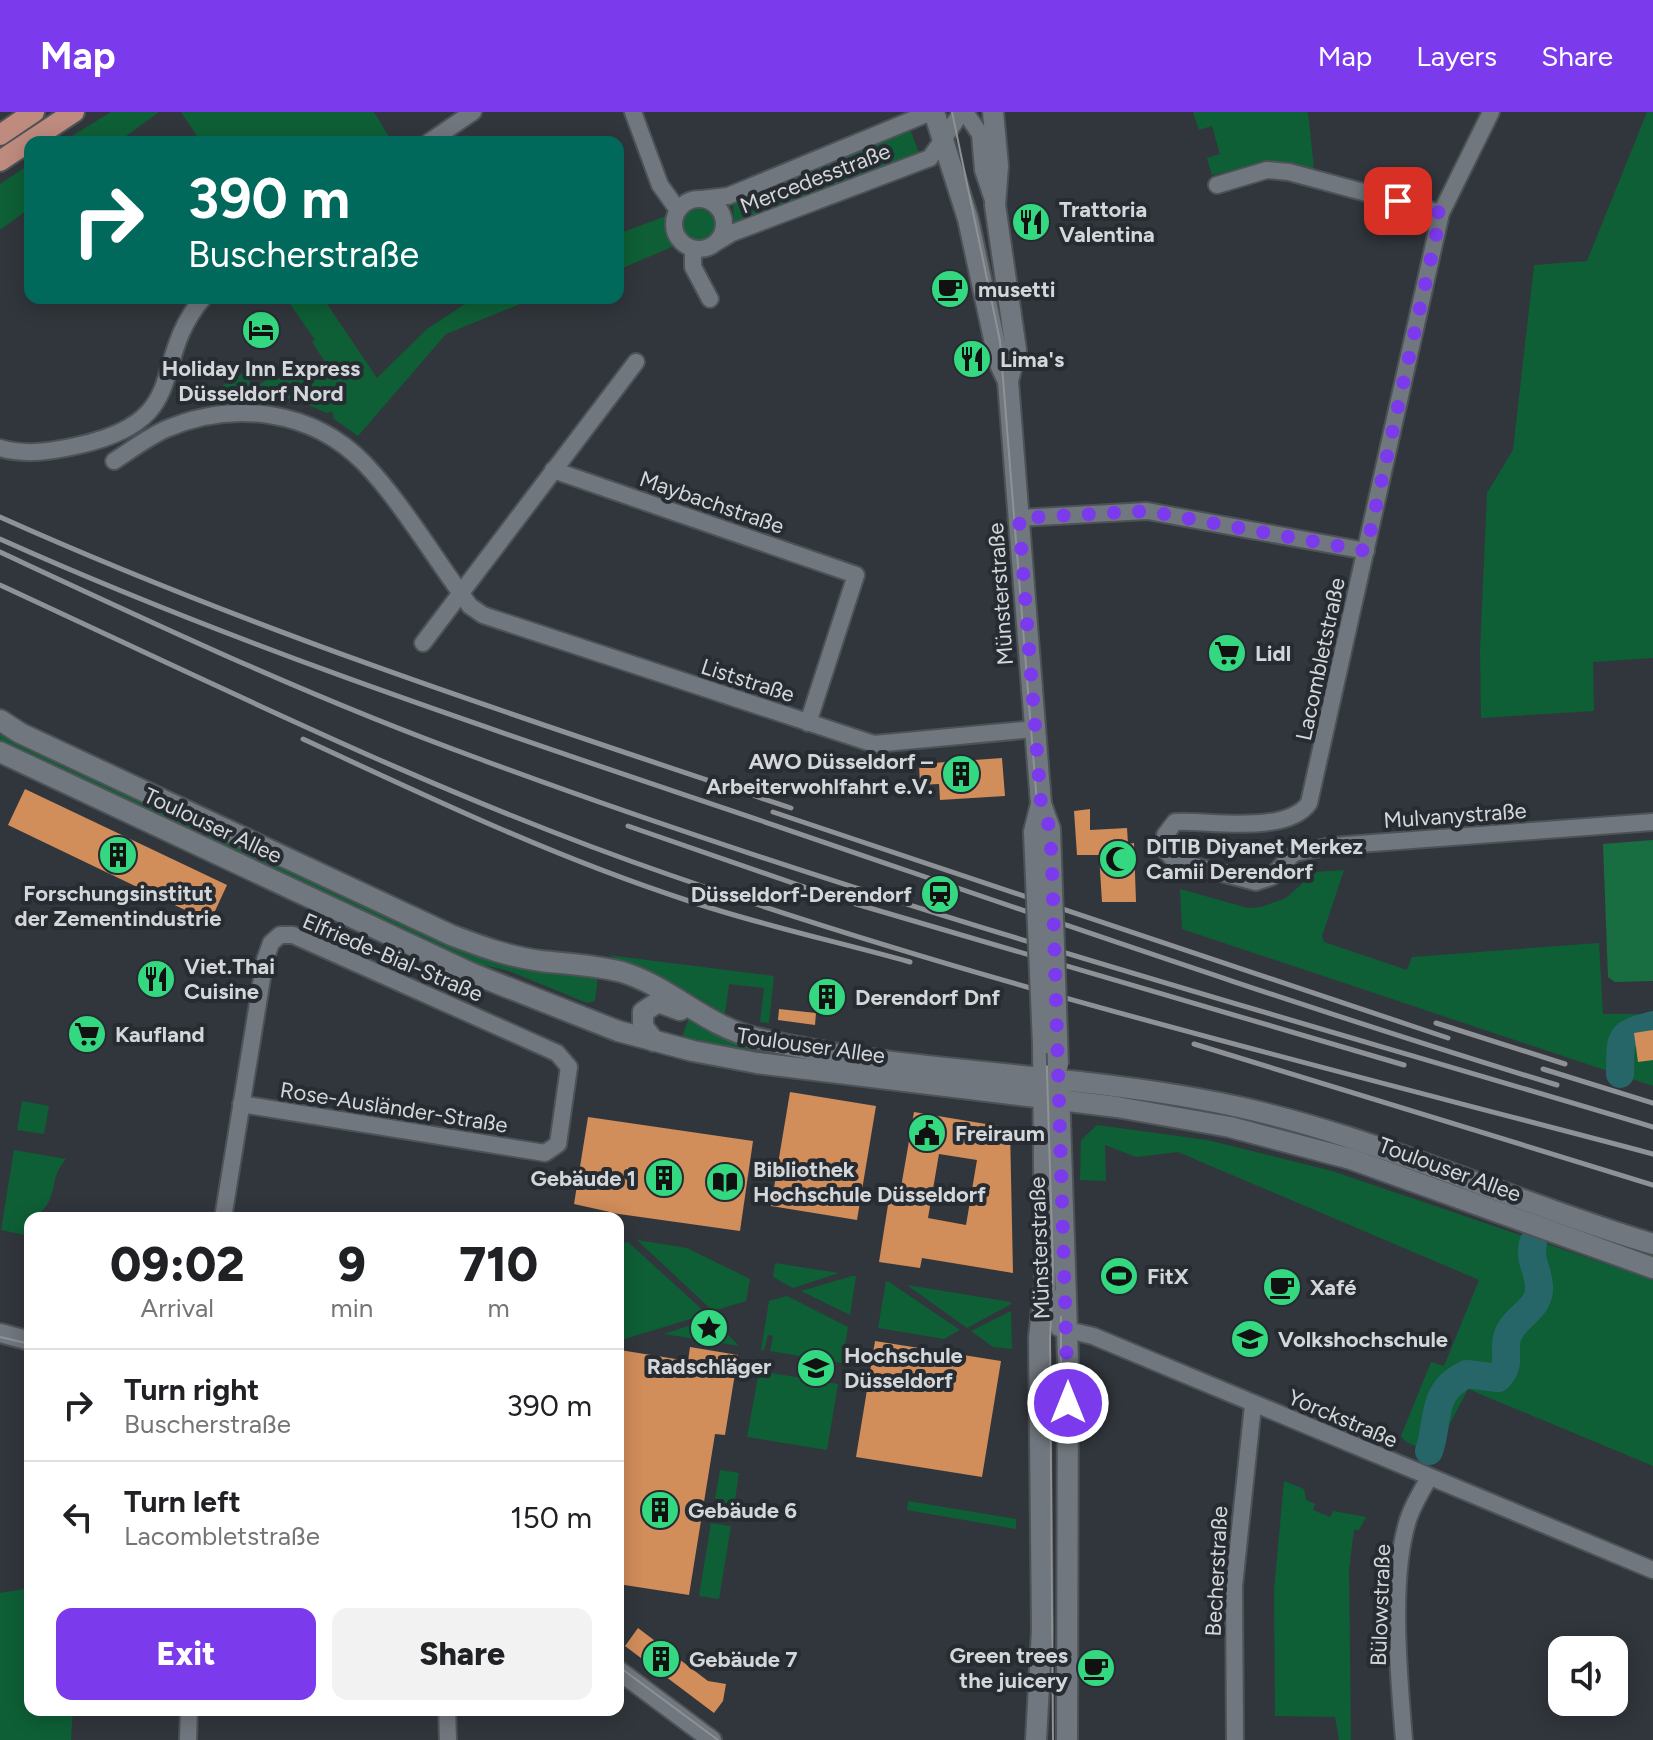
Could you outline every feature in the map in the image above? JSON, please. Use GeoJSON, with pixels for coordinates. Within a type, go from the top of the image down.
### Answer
{"type":"FeatureCollection","features":[{"type":"Feature","properties":{"kind":"main road"},"geometry":{"type":"LineString","coordinates":[[0,135],[34,112]]}},
{"type":"Feature","properties":{"kind":"main road"},"geometry":{"type":"LineString","coordinates":[[38,136],[74,112]]}},
{"type":"Feature","properties":{"kind":"main road","name":"Münsterstraße"},"geometry":{"type":"LineString","coordinates":[[933,112],[945,140],[975,246],[999,362],[1008,381]]}},
{"type":"Feature","properties":{"kind":"main road","name":"Münsterstraße"},"geometry":{"type":"LineString","coordinates":[[993,112],[998,166],[995,205],[1016,350],[1008,381],[1035,729],[1041,804],[1050,829],[1051,1071],[1065,1330],[1067,1740]]}},
{"type":"Feature","properties":{"kind":"main road"},"geometry":{"type":"LineString","coordinates":[[0,161],[24,145]]}},
{"type":"Feature","properties":{"kind":"main road","name":"Toulouser Allee"},"geometry":{"type":"LineString","coordinates":[[0,720],[10,731],[451,935],[513,956],[626,974],[650,982],[703,1017],[742,1034],[813,1050],[1051,1071],[1249,1110],[1382,1150],[1653,1244]]}},
{"type":"Feature","properties":{"kind":"main road","name":"Toulouser Allee"},"geometry":{"type":"LineString","coordinates":[[0,752],[471,973],[596,1024],[654,1041],[757,1063],[1199,1120],[1294,1143],[1413,1181],[1653,1268]]}},
{"type":"Feature","properties":{"kind":"main road"},"geometry":{"type":"LineString","coordinates":[[654,1041],[642,1023],[643,1012],[652,1004],[665,1002],[703,1017]]}},
{"type":"Feature","properties":{"kind":"main road","name":"Münsterstraße"},"geometry":{"type":"LineString","coordinates":[[1036,1740],[1042,1630],[1039,1337],[1045,1284],[1052,1101]]}},
{"type":"Feature","properties":{"kind":"street"},"geometry":{"type":"LineString","coordinates":[[438,136],[473,112]]}},
{"type":"Feature","properties":{"kind":"street"},"geometry":{"type":"LineString","coordinates":[[633,112],[660,185],[678,210],[675,232],[682,243],[693,249],[693,267],[710,299]]}},
{"type":"Feature","properties":{"kind":"street","name":"Mercedesstraße"},"geometry":{"type":"LineString","coordinates":[[678,210],[686,203],[728,196],[933,112]]}},
{"type":"Feature","properties":{"kind":"street","name":"Münsterstraße"},"geometry":{"type":"LineString","coordinates":[[945,140],[964,112],[980,134],[983,170],[995,205]]}},
{"type":"Feature","properties":{"kind":"street","name":"Lacombletstraße"},"geometry":{"type":"LineString","coordinates":[[1171,824],[1268,821],[1306,808],[1317,778],[1441,213],[1491,112]]}},
{"type":"Feature","properties":{"kind":"street","name":"Mercedesstraße"},"geometry":{"type":"LineString","coordinates":[[693,249],[706,249],[732,233],[930,158],[945,140]]}},
{"type":"Feature","properties":{"kind":"street"},"geometry":{"type":"LineString","coordinates":[[930,158],[952,171]]}},
{"type":"Feature","properties":{"kind":"street"},"geometry":{"type":"LineString","coordinates":[[1217,185],[1267,170],[1289,172],[1441,213]]}},
{"type":"Feature","properties":{"kind":"street","name":"Mercedesstraße"},"geometry":{"type":"LineString","coordinates":[[702,199],[715,204],[723,216],[724,230],[717,242]]}},
{"type":"Feature","properties":{"kind":"street"},"geometry":{"type":"LineString","coordinates":[[0,448],[31,453],[51,451],[101,440],[140,422],[161,395],[185,327],[199,304]]}},
{"type":"Feature","properties":{"kind":"street"},"geometry":{"type":"LineString","coordinates":[[423,643],[462,596],[636,362]]}},
{"type":"Feature","properties":{"kind":"street","name":"Liststraße"},"geometry":{"type":"LineString","coordinates":[[114,461],[165,429],[190,421],[229,413],[259,412],[288,418],[327,435],[367,465],[462,596],[483,615],[874,744],[1035,729]]}},
{"type":"Feature","properties":{"kind":"street","name":"Maybachstraße"},"geometry":{"type":"LineString","coordinates":[[553,470],[856,575],[808,723]]}},
{"type":"Feature","properties":{"kind":"street"},"geometry":{"type":"LineString","coordinates":[[1019,518],[1147,511],[1366,551]]}},
{"type":"Feature","properties":{"kind":"street","name":"Mulvanystraße"},"geometry":{"type":"LineString","coordinates":[[1171,824],[1164,842],[1170,859],[1256,882],[1271,877],[1294,853],[1332,846],[1653,822]]}},
{"type":"Feature","properties":{"kind":"street","name":"Elfriede-Bial-Straße"},"geometry":{"type":"LineString","coordinates":[[224,1212],[265,960],[271,943],[280,935],[293,935],[565,1059],[569,1067],[558,1144],[551,1151],[539,1154]]}},
{"type":"Feature","properties":{"kind":"street","name":"Rose-Ausländer-Straße"},"geometry":{"type":"LineString","coordinates":[[241,1104],[539,1154]]}},
{"type":"Feature","properties":{"kind":"street"},"geometry":{"type":"LineString","coordinates":[[1045,1284],[1059,1328],[1065,1330]]}},
{"type":"Feature","properties":{"kind":"street","name":"Yorckstraße"},"geometry":{"type":"LineString","coordinates":[[1065,1330],[1093,1336],[1653,1570]]}},
{"type":"Feature","properties":{"kind":"street"},"geometry":{"type":"LineString","coordinates":[[0,1333],[24,1339]]}},
{"type":"Feature","properties":{"kind":"street","name":"Becherstraße"},"geometry":{"type":"LineString","coordinates":[[1235,1740],[1234,1586],[1253,1405]]}},
{"type":"Feature","properties":{"kind":"street","name":"Bülowstraße"},"geometry":{"type":"LineString","coordinates":[[1404,1740],[1399,1681],[1400,1574],[1410,1514],[1429,1478]]}},
{"type":"Feature","properties":{"kind":"street"},"geometry":{"type":"LineString","coordinates":[[624,1674],[712,1740]]}},
{"type":"Feature","properties":{"kind":"street"},"geometry":{"type":"LineString","coordinates":[[188,1740],[189,1716]]}},
{"type":"Feature","properties":{"kind":"street"},"geometry":{"type":"LineString","coordinates":[[447,1716],[448,1740]]}},
{"type":"Feature","properties":{"kind":"green space"},"geometry":{"type":"Polygon","coordinates":[[[111,112],[159,112],[126,136],[72,136],[111,112]]]}},
{"type":"Feature","properties":{"kind":"green space"},"geometry":{"type":"Polygon","coordinates":[[[181,112],[374,112],[388,136],[197,136],[181,112]]]}},
{"type":"Feature","properties":{"kind":"green space"},"geometry":{"type":"Polygon","coordinates":[[[1193,112],[1308,112],[1314,168],[1271,161],[1212,175],[1207,158],[1220,154],[1212,126],[1199,130],[1193,112]]]}},
{"type":"Feature","properties":{"kind":"green space"},"geometry":{"type":"Polygon","coordinates":[[[1647,112],[1653,112],[1653,658],[1593,662],[1594,711],[1481,718],[1480,651],[1487,493],[1513,450],[1534,265],[1587,261],[1647,112]]]}},
{"type":"Feature","properties":{"kind":"green space"},"geometry":{"type":"Polygon","coordinates":[[[910,129],[919,153],[740,226],[734,223],[733,203],[738,195],[910,129]]]}},
{"type":"Feature","properties":{"kind":"green space"},"geometry":{"type":"Polygon","coordinates":[[[24,168],[24,212],[0,230],[0,184],[24,168]]]}},
{"type":"Feature","properties":{"kind":"green space"},"geometry":{"type":"Polygon","coordinates":[[[699,209],[710,214],[715,225],[710,236],[699,241],[688,236],[683,225],[688,214],[699,209]]]}},
{"type":"Feature","properties":{"kind":"green space"},"geometry":{"type":"Polygon","coordinates":[[[666,216],[674,246],[624,267],[624,232],[666,216]]]}},
{"type":"Feature","properties":{"kind":"green space"},"geometry":{"type":"Polygon","coordinates":[[[290,304],[327,304],[377,378],[427,329],[465,304],[520,304],[446,334],[358,436],[334,419],[332,411],[327,413],[297,400],[236,393],[181,401],[219,388],[243,373],[254,387],[289,368],[298,381],[325,362],[312,342],[315,340],[290,304]]]}},
{"type":"Feature","properties":{"kind":"green space"},"geometry":{"type":"Polygon","coordinates":[[[0,732],[470,951],[598,975],[595,1001],[587,1003],[509,971],[471,962],[0,746],[0,732]]]}},
{"type":"Feature","properties":{"kind":"green space"},"geometry":{"type":"Polygon","coordinates":[[[1653,840],[1653,981],[1615,982],[1608,977],[1603,844],[1653,840]]]}},
{"type":"Feature","properties":{"kind":"green space"},"geometry":{"type":"Polygon","coordinates":[[[1344,870],[1322,936],[1324,942],[1407,970],[1412,957],[1599,943],[1603,1014],[1653,1014],[1653,1086],[1182,929],[1180,889],[1248,908],[1261,907],[1286,898],[1315,872],[1344,870]]]}},
{"type":"Feature","properties":{"kind":"green space"},"geometry":{"type":"Polygon","coordinates":[[[608,955],[774,976],[769,1023],[760,1022],[764,988],[729,984],[725,1014],[670,981],[608,955]]]}},
{"type":"Feature","properties":{"kind":"green space"},"geometry":{"type":"Polygon","coordinates":[[[688,1020],[734,1040],[871,1069],[680,1043],[688,1020]]]}},
{"type":"Feature","properties":{"kind":"green space"},"geometry":{"type":"Polygon","coordinates":[[[22,1101],[49,1106],[44,1134],[17,1130],[22,1101]]]}},
{"type":"Feature","properties":{"kind":"green space"},"geometry":{"type":"Polygon","coordinates":[[[1097,1125],[1207,1140],[1332,1171],[1653,1280],[1653,1466],[1468,1389],[1434,1454],[1406,1442],[1401,1436],[1431,1362],[1444,1366],[1479,1280],[1178,1152],[1136,1157],[1105,1145],[1106,1181],[1080,1180],[1081,1140],[1097,1125]]]}},
{"type":"Feature","properties":{"kind":"green space"},"geometry":{"type":"Polygon","coordinates":[[[14,1150],[66,1159],[43,1210],[24,1212],[24,1235],[1,1230],[14,1150]]]}},
{"type":"Feature","properties":{"kind":"green space"},"geometry":{"type":"Polygon","coordinates":[[[637,1240],[687,1248],[750,1279],[746,1301],[713,1311],[637,1240]]]}},
{"type":"Feature","properties":{"kind":"green space"},"geometry":{"type":"Polygon","coordinates":[[[628,1242],[707,1314],[624,1339],[624,1243],[628,1242]]]}},
{"type":"Feature","properties":{"kind":"green space"},"geometry":{"type":"Polygon","coordinates":[[[775,1263],[839,1273],[793,1288],[773,1277],[775,1263]]]}},
{"type":"Feature","properties":{"kind":"green space"},"geometry":{"type":"Polygon","coordinates":[[[856,1276],[850,1315],[801,1291],[856,1276]]]}},
{"type":"Feature","properties":{"kind":"green space"},"geometry":{"type":"Polygon","coordinates":[[[886,1281],[960,1330],[944,1339],[878,1328],[886,1281]]]}},
{"type":"Feature","properties":{"kind":"green space"},"geometry":{"type":"Polygon","coordinates":[[[907,1285],[1011,1302],[1011,1304],[967,1328],[907,1285]]]}},
{"type":"Feature","properties":{"kind":"green space"},"geometry":{"type":"Polygon","coordinates":[[[787,1296],[848,1327],[842,1363],[770,1351],[773,1336],[768,1335],[764,1350],[761,1350],[769,1301],[787,1296]]]}},
{"type":"Feature","properties":{"kind":"green space"},"geometry":{"type":"Polygon","coordinates":[[[1011,1311],[1012,1349],[993,1347],[971,1331],[1011,1311]]]}},
{"type":"Feature","properties":{"kind":"green space"},"geometry":{"type":"Polygon","coordinates":[[[712,1318],[739,1346],[664,1334],[712,1318]]]}},
{"type":"Feature","properties":{"kind":"green space"},"geometry":{"type":"Polygon","coordinates":[[[759,1371],[838,1384],[827,1450],[747,1437],[759,1371]]]}},
{"type":"Feature","properties":{"kind":"green space"},"geometry":{"type":"Polygon","coordinates":[[[720,1470],[739,1473],[732,1520],[712,1517],[720,1470]]]}},
{"type":"Feature","properties":{"kind":"green space"},"geometry":{"type":"Polygon","coordinates":[[[1284,1481],[1304,1489],[1306,1500],[1315,1504],[1313,1510],[1330,1517],[1333,1511],[1366,1517],[1359,1530],[1354,1530],[1349,1569],[1351,1740],[1339,1740],[1335,1717],[1275,1716],[1274,1590],[1284,1481]]]}},
{"type":"Feature","properties":{"kind":"green space"},"geometry":{"type":"Polygon","coordinates":[[[908,1501],[1016,1519],[1016,1529],[907,1510],[908,1501]]]}},
{"type":"Feature","properties":{"kind":"green space"},"geometry":{"type":"Polygon","coordinates":[[[711,1523],[731,1526],[719,1599],[699,1596],[711,1523]]]}},
{"type":"Feature","properties":{"kind":"green space"},"geometry":{"type":"Polygon","coordinates":[[[24,1589],[24,1716],[73,1716],[71,1740],[0,1740],[0,1593],[24,1589]]]}},
{"type":"Feature","properties":{"kind":"building","name":"AWO Düsseldorf – Arbeiterwohlfahrt e.V."},"geometry":{"type":"Polygon","coordinates":[[[1002,758],[1005,796],[940,800],[939,784],[920,785],[919,764],[1002,758]]]}},
{"type":"Feature","properties":{"kind":"building","name":"Forschungsinstitut der Zementindustrie"},"geometry":{"type":"Polygon","coordinates":[[[25,789],[227,885],[210,922],[8,825],[25,789]]]}},
{"type":"Feature","properties":{"kind":"building","name":"DITIB Diyanet Merkez Camii Derendorf"},"geometry":{"type":"Polygon","coordinates":[[[1090,809],[1090,830],[1127,828],[1128,844],[1134,843],[1136,902],[1102,902],[1099,855],[1077,855],[1074,811],[1090,809]]]}},
{"type":"Feature","properties":{"kind":"building"},"geometry":{"type":"Polygon","coordinates":[[[779,1009],[816,1013],[815,1025],[778,1020],[779,1009]]]}},
{"type":"Feature","properties":{"kind":"building"},"geometry":{"type":"Polygon","coordinates":[[[1653,1030],[1653,1060],[1638,1062],[1634,1033],[1653,1030]]]}},
{"type":"Feature","properties":{"kind":"building"},"geometry":{"type":"Polygon","coordinates":[[[790,1092],[876,1106],[857,1220],[771,1206],[790,1092]]]}},
{"type":"Feature","properties":{"kind":"building"},"geometry":{"type":"Polygon","coordinates":[[[914,1112],[1010,1128],[1013,1273],[922,1258],[920,1268],[879,1262],[890,1192],[900,1193],[914,1112]],[[939,1154],[928,1218],[966,1225],[977,1160],[939,1154]]]}},
{"type":"Feature","properties":{"kind":"building","name":"Gebäude 1"},"geometry":{"type":"Polygon","coordinates":[[[588,1117],[753,1141],[740,1231],[624,1215],[624,1212],[574,1204],[588,1117]]]}},
{"type":"Feature","properties":{"kind":"building"},"geometry":{"type":"Polygon","coordinates":[[[875,1341],[1001,1361],[982,1477],[856,1457],[875,1341]]]}},
{"type":"Feature","properties":{"kind":"building","name":"Gebäude 6"},"geometry":{"type":"Polygon","coordinates":[[[690,1347],[738,1355],[725,1435],[715,1434],[689,1595],[624,1585],[624,1351],[688,1361],[690,1347]]]}},
{"type":"Feature","properties":{"kind":"building","name":"Gebäude 7"},"geometry":{"type":"Polygon","coordinates":[[[638,1628],[708,1681],[726,1684],[723,1701],[714,1713],[625,1646],[638,1628]]]}},
{"type":"Feature","properties":{"kind":"waterway"},"geometry":{"type":"LineString","coordinates":[[1620,1074],[1623,1039],[1632,1031],[1653,1025]]}},
{"type":"Feature","properties":{"kind":"waterway"},"geometry":{"type":"LineString","coordinates":[[1429,1451],[1438,1408],[1447,1389],[1467,1374],[1498,1378],[1505,1368],[1510,1331],[1536,1301],[1538,1294],[1533,1243]]}},
{"type":"Feature","properties":{"kind":"tram line"},"geometry":{"type":"LineString","coordinates":[[952,112],[1000,341],[1040,841],[1053,1268],[1050,1339],[1053,1740]]}},
{"type":"Feature","properties":{"kind":"tram line"},"geometry":{"type":"LineString","coordinates":[[1061,1317],[1061,1417]]}},
{"type":"Feature","properties":{"kind":"tram line"},"geometry":{"type":"LineString","coordinates":[[0,1337],[24,1343]]}},
{"type":"Feature","properties":{"kind":"tram line"},"geometry":{"type":"LineString","coordinates":[[624,1670],[718,1740]]}},
{"type":"Feature","properties":{"kind":"railway"},"geometry":{"type":"LineString","coordinates":[[0,517],[97,559],[293,636],[491,707],[791,808]]}},
{"type":"Feature","properties":{"kind":"railway"},"geometry":{"type":"LineString","coordinates":[[0,539],[188,618],[473,723],[1258,990],[1557,1085]]}},
{"type":"Feature","properties":{"kind":"railway"},"geometry":{"type":"LineString","coordinates":[[0,552],[356,711],[622,810],[1062,952],[1653,1127]]}},
{"type":"Feature","properties":{"kind":"railway"},"geometry":{"type":"LineString","coordinates":[[0,585],[415,775],[499,811],[670,875],[791,916],[1036,990],[1653,1154]]}},
{"type":"Feature","properties":{"kind":"railway"},"geometry":{"type":"LineString","coordinates":[[303,739],[588,865],[741,917],[910,962]]}},
{"type":"Feature","properties":{"kind":"railway"},"geometry":{"type":"LineString","coordinates":[[773,812],[1448,1038]]}},
{"type":"Feature","properties":{"kind":"railway"},"geometry":{"type":"LineString","coordinates":[[628,826],[839,899],[1404,1065]]}},
{"type":"Feature","properties":{"kind":"railway"},"geometry":{"type":"LineString","coordinates":[[1436,1023],[1565,1064]]}},
{"type":"Feature","properties":{"kind":"railway"},"geometry":{"type":"LineString","coordinates":[[1194,1044],[1653,1185]]}},
{"type":"Feature","properties":{"kind":"railway"},"geometry":{"type":"LineString","coordinates":[[1543,1069],[1653,1103]]}},
{"type":"Feature","properties":{"kind":"place","name":"Trattoria Valentina"},"geometry":{"type":"Point","coordinates":[1031,222]}},
{"type":"Feature","properties":{"kind":"place","name":"musetti"},"geometry":{"type":"Point","coordinates":[950,289]}},
{"type":"Feature","properties":{"kind":"place","name":"Holiday Inn Express Düsseldorf Nord"},"geometry":{"type":"Point","coordinates":[261,330]}},
{"type":"Feature","properties":{"kind":"place","name":"Lima's"},"geometry":{"type":"Point","coordinates":[972,359]}},
{"type":"Feature","properties":{"kind":"place","name":"Lidl"},"geometry":{"type":"Point","coordinates":[1227,653]}},
{"type":"Feature","properties":{"kind":"place","name":"AWO Düsseldorf – Arbeiterwohlfahrt e.V."},"geometry":{"type":"Point","coordinates":[961,774]}},
{"type":"Feature","properties":{"kind":"place","name":"Forschungsinstitut der Zementindustrie"},"geometry":{"type":"Point","coordinates":[118,855]}},
{"type":"Feature","properties":{"kind":"place","name":"DITIB Diyanet Merkez Camii Derendorf"},"geometry":{"type":"Point","coordinates":[1118,859]}},
{"type":"Feature","properties":{"kind":"place","name":"Düsseldorf-Derendorf"},"geometry":{"type":"Point","coordinates":[940,894]}},
{"type":"Feature","properties":{"kind":"place","name":"Viet.Thai Cuisine"},"geometry":{"type":"Point","coordinates":[156,979]}},
{"type":"Feature","properties":{"kind":"place","name":"Derendorf Dnf"},"geometry":{"type":"Point","coordinates":[827,997]}},
{"type":"Feature","properties":{"kind":"place","name":"Kaufland"},"geometry":{"type":"Point","coordinates":[87,1034]}},
{"type":"Feature","properties":{"kind":"place","name":"Freiraum"},"geometry":{"type":"Point","coordinates":[927,1133]}},
{"type":"Feature","properties":{"kind":"place","name":"Gebäude 1"},"geometry":{"type":"Point","coordinates":[664,1178]}},
{"type":"Feature","properties":{"kind":"place","name":"Bibliothek Hochschule Düsseldorf"},"geometry":{"type":"Point","coordinates":[725,1182]}},
{"type":"Feature","properties":{"kind":"place","name":"FitX"},"geometry":{"type":"Point","coordinates":[1119,1276]}},
{"type":"Feature","properties":{"kind":"place","name":"Xafé"},"geometry":{"type":"Point","coordinates":[1282,1287]}},
{"type":"Feature","properties":{"kind":"place","name":"Radschläger"},"geometry":{"type":"Point","coordinates":[709,1328]}},
{"type":"Feature","properties":{"kind":"place","name":"Volkshochschule"},"geometry":{"type":"Point","coordinates":[1250,1339]}},
{"type":"Feature","properties":{"kind":"place","name":"Hochschule Düsseldorf"},"geometry":{"type":"Point","coordinates":[816,1368]}},
{"type":"Feature","properties":{"kind":"place","name":"Gebäude 6"},"geometry":{"type":"Point","coordinates":[660,1510]}},
{"type":"Feature","properties":{"kind":"place","name":"Gebäude 7"},"geometry":{"type":"Point","coordinates":[661,1659]}},
{"type":"Feature","properties":{"kind":"place","name":"Green trees the juicery"},"geometry":{"type":"Point","coordinates":[1096,1668]}},
{"type":"Feature","properties":{"kind":"route"},"geometry":{"type":"LineString","coordinates":[[1068,1403],[1050,829],[1041,804],[1019,518],[1147,511],[1366,551],[1441,213],[1398,201]]}}]}
